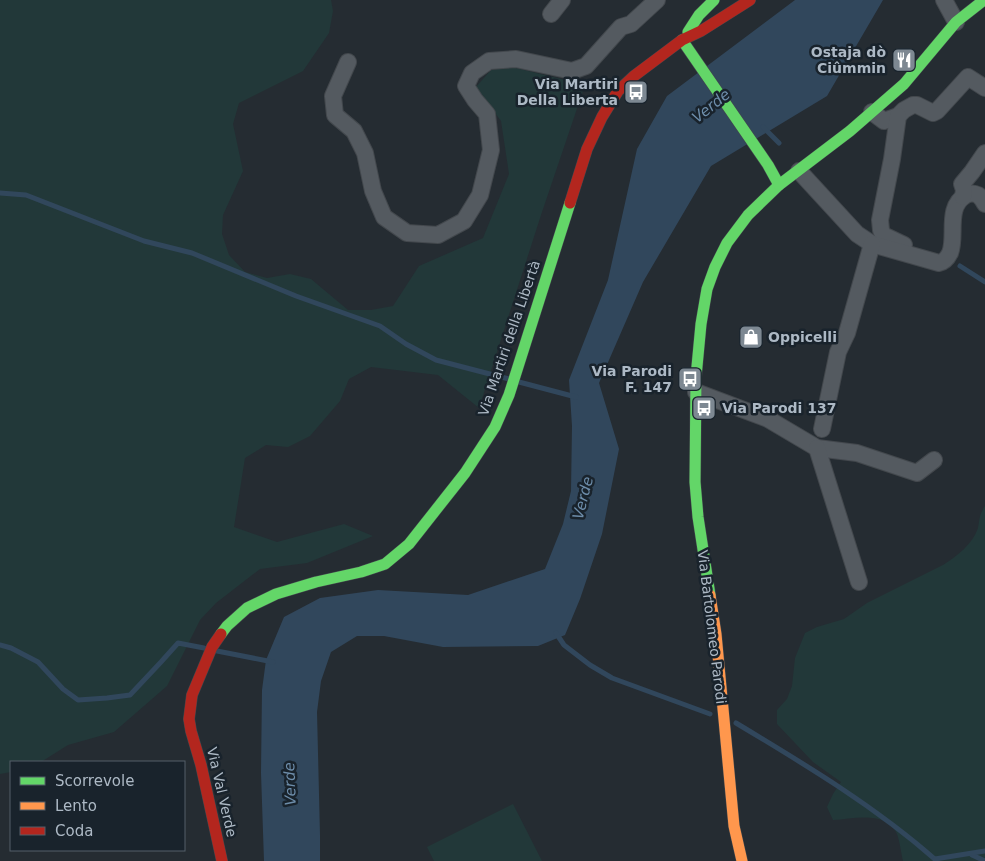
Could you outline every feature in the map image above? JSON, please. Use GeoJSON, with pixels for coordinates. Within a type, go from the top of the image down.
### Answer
{"type":"FeatureCollection","features":[{"type":"Feature","properties":{"kind":"main road"},"geometry":{"type":"LineString","coordinates":[[714,0],[700,15],[682,40],[768,165],[779,186]]}},
{"type":"Feature","properties":{"kind":"main road","name":"Via Martiri della Libertà"},"geometry":{"type":"LineString","coordinates":[[190,731],[189,719],[192,695],[212,647],[227,626],[247,608],[276,594],[316,582],[361,572],[384,564],[409,544],[465,473],[494,427],[509,395],[586,149],[602,117],[618,91],[634,76],[682,40],[701,31],[750,0]]}},
{"type":"Feature","properties":{"kind":"main road","name":"Via Bartolomeo Parodi"},"geometry":{"type":"LineString","coordinates":[[742,861],[734,826],[716,634],[698,517],[695,482],[696,392],[701,324],[706,289],[727,243],[748,215],[779,186],[850,131],[904,84],[956,22],[984,0]]}},
{"type":"Feature","properties":{"kind":"main road","name":"Via Val Verde"},"geometry":{"type":"LineString","coordinates":[[190,731],[201,765],[222,861]]}},
{"type":"Feature","properties":{"kind":"street"},"geometry":{"type":"LineString","coordinates":[[550,14],[562,0]]}},
{"type":"Feature","properties":{"kind":"street"},"geometry":{"type":"LineString","coordinates":[[348,62],[333,96],[335,115],[354,130],[365,153],[373,191],[384,217],[407,233],[438,235],[464,221],[480,195],[492,150],[487,114],[474,100],[466,86],[472,73],[489,61],[516,58],[572,71],[586,66],[621,27],[631,24],[656,0]]}},
{"type":"Feature","properties":{"kind":"street"},"geometry":{"type":"LineString","coordinates":[[944,0],[956,22]]}},
{"type":"Feature","properties":{"kind":"street"},"geometry":{"type":"LineString","coordinates":[[872,112],[884,121],[898,116],[913,105],[917,105],[932,113],[937,111],[968,77],[985,88]]}},
{"type":"Feature","properties":{"kind":"street"},"geometry":{"type":"LineString","coordinates":[[898,116],[880,220],[881,230],[886,238],[918,251],[919,258]]}},
{"type":"Feature","properties":{"kind":"street"},"geometry":{"type":"LineString","coordinates":[[963,197],[964,190],[962,184],[985,153]]}},
{"type":"Feature","properties":{"kind":"street"},"geometry":{"type":"LineString","coordinates":[[799,171],[857,234],[872,244],[939,264],[949,254],[952,244],[954,212],[960,200],[963,197],[974,194],[980,197],[985,204]]}},
{"type":"Feature","properties":{"kind":"street"},"geometry":{"type":"LineString","coordinates":[[822,429],[838,352],[847,333],[872,244]]}},
{"type":"Feature","properties":{"kind":"street"},"geometry":{"type":"LineString","coordinates":[[696,392],[768,418],[817,448],[857,453],[917,473],[934,460]]}},
{"type":"Feature","properties":{"kind":"street"},"geometry":{"type":"LineString","coordinates":[[817,448],[860,582]]}},
{"type":"Feature","properties":{"kind":"green space"},"geometry":{"type":"Polygon","coordinates":[[[0,0],[331,0],[333,11],[329,33],[303,71],[239,103],[233,124],[243,171],[223,215],[222,234],[229,255],[245,272],[267,278],[290,274],[311,279],[348,310],[371,310],[393,306],[419,266],[483,238],[509,174],[501,121],[476,87],[491,70],[512,67],[585,85],[479,408],[438,375],[371,367],[349,379],[340,401],[310,436],[288,447],[266,445],[245,458],[234,527],[277,542],[344,524],[373,536],[307,563],[260,569],[216,603],[200,620],[167,686],[114,732],[68,745],[43,761],[10,761],[10,772],[0,774],[0,0]]]}},
{"type":"Feature","properties":{"kind":"green space"},"geometry":{"type":"Polygon","coordinates":[[[985,506],[985,861],[903,861],[899,840],[892,826],[877,819],[869,818],[833,820],[827,807],[841,782],[813,762],[777,724],[777,710],[787,699],[792,686],[795,658],[805,633],[817,627],[844,619],[867,603],[943,565],[959,554],[976,534],[985,506]]]}},
{"type":"Feature","properties":{"kind":"green space"},"geometry":{"type":"Polygon","coordinates":[[[513,804],[542,861],[434,861],[427,847],[513,804]]]}},
{"type":"Feature","properties":{"kind":"water","name":"Verde"},"geometry":{"type":"Polygon","coordinates":[[[795,0],[883,0],[827,96],[711,166],[643,282],[599,383],[619,449],[602,534],[580,599],[565,635],[538,646],[443,647],[384,636],[357,636],[331,652],[321,681],[317,712],[320,861],[264,861],[261,773],[262,690],[266,660],[284,617],[320,598],[378,590],[468,595],[545,569],[563,524],[571,491],[572,426],[569,380],[608,280],[637,149],[667,96],[795,0]]]}},
{"type":"Feature","properties":{"kind":"waterway"},"geometry":{"type":"LineString","coordinates":[[763,127],[779,143]]}},
{"type":"Feature","properties":{"kind":"waterway"},"geometry":{"type":"LineString","coordinates":[[0,193],[26,195],[144,241],[192,253],[296,296],[380,326],[406,344],[436,360],[509,379]]}},
{"type":"Feature","properties":{"kind":"waterway"},"geometry":{"type":"LineString","coordinates":[[960,266],[985,282]]}},
{"type":"Feature","properties":{"kind":"waterway"},"geometry":{"type":"LineString","coordinates":[[519,382],[576,397]]}},
{"type":"Feature","properties":{"kind":"waterway"},"geometry":{"type":"LineString","coordinates":[[556,633],[564,645],[590,665],[612,678],[710,714]]}},
{"type":"Feature","properties":{"kind":"waterway"},"geometry":{"type":"LineString","coordinates":[[0,645],[11,648],[38,662],[63,689],[78,700],[130,695],[178,643],[204,648]]}},
{"type":"Feature","properties":{"kind":"waterway"},"geometry":{"type":"LineString","coordinates":[[217,651],[273,662]]}},
{"type":"Feature","properties":{"kind":"waterway"},"geometry":{"type":"LineString","coordinates":[[736,723],[865,805],[914,841],[937,861]]}},
{"type":"Feature","properties":{"kind":"waterway"},"geometry":{"type":"LineString","coordinates":[[935,859],[985,851]]}},
{"type":"Feature","properties":{"kind":"waterway"},"geometry":{"type":"LineString","coordinates":[[972,855],[985,861]]}},
{"type":"Feature","properties":{"kind":"traffic: fast"},"geometry":{"type":"LineString","coordinates":[[688,32],[699,15],[714,0]]}},
{"type":"Feature","properties":{"kind":"traffic: fast"},"geometry":{"type":"LineString","coordinates":[[779,185],[850,131],[904,84],[956,22],[984,0]]}},
{"type":"Feature","properties":{"kind":"traffic: fast"},"geometry":{"type":"LineString","coordinates":[[682,40],[768,165],[779,185],[748,215],[727,243],[707,289],[701,324],[696,377],[695,482],[698,517],[710,595]]}},
{"type":"Feature","properties":{"kind":"traffic: fast"},"geometry":{"type":"LineString","coordinates":[[221,634],[247,608],[276,594],[385,564],[409,544],[465,473],[495,427],[509,395],[570,203]]}},
{"type":"Feature","properties":{"kind":"traffic: slow"},"geometry":{"type":"LineString","coordinates":[[710,595],[716,634],[734,826],[742,861]]}},
{"type":"Feature","properties":{"kind":"traffic: jam"},"geometry":{"type":"LineString","coordinates":[[570,203],[587,149],[602,117],[618,91],[634,76],[682,40],[701,31],[750,0]]}},
{"type":"Feature","properties":{"kind":"traffic: jam"},"geometry":{"type":"LineString","coordinates":[[221,634],[212,647],[192,695],[189,719],[222,861]]}},
{"type":"Feature","properties":{"kind":"place","name":"Ostaja dò Ciûmmin"},"geometry":{"type":"Point","coordinates":[904,60]}},
{"type":"Feature","properties":{"kind":"place","name":"Via Martiri Della Liberta"},"geometry":{"type":"Point","coordinates":[636,92]}},
{"type":"Feature","properties":{"kind":"place","name":"Oppicelli"},"geometry":{"type":"Point","coordinates":[751,337]}},
{"type":"Feature","properties":{"kind":"place","name":"Via Parodi F. 147"},"geometry":{"type":"Point","coordinates":[690,379]}},
{"type":"Feature","properties":{"kind":"place","name":"Via Parodi 137"},"geometry":{"type":"Point","coordinates":[704,408]}}]}
